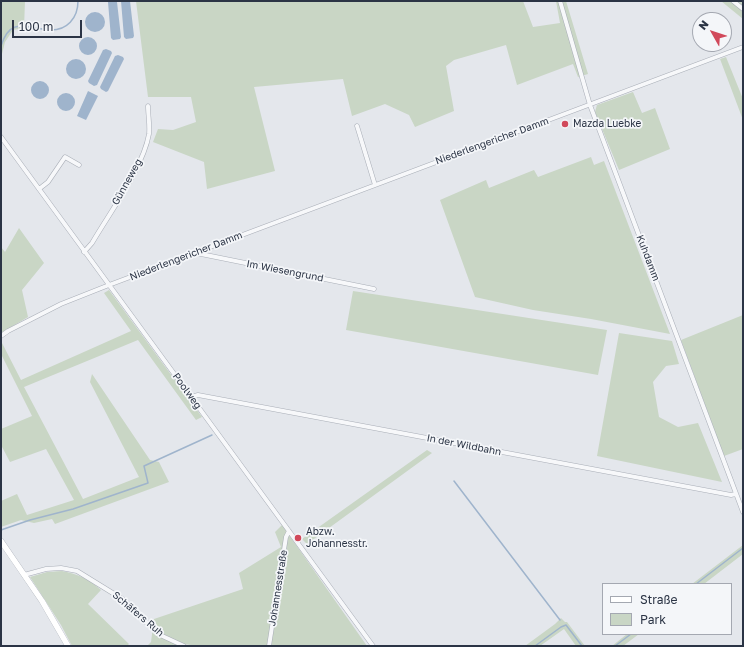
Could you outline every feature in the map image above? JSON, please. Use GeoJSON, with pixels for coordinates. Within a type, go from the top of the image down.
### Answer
{"type":"FeatureCollection","features":[{"type":"Feature","properties":{"kind":"main road"},"geometry":{"type":"LineString","coordinates":[[1,541],[58,626],[68,646]]}},
{"type":"Feature","properties":{"kind":"street","name":"Kuhdamm"},"geometry":{"type":"LineString","coordinates":[[560,1],[590,105],[743,512]]}},
{"type":"Feature","properties":{"kind":"street"},"geometry":{"type":"LineString","coordinates":[[733,1],[743,9]]}},
{"type":"Feature","properties":{"kind":"street","name":"Niederlengericher Damm"},"geometry":{"type":"LineString","coordinates":[[1,336],[8,330],[61,304],[109,285],[743,47]]}},
{"type":"Feature","properties":{"kind":"street","name":"Günneweg"},"geometry":{"type":"LineString","coordinates":[[84,252],[92,243],[132,177],[143,155],[149,133],[148,106]]}},
{"type":"Feature","properties":{"kind":"street"},"geometry":{"type":"LineString","coordinates":[[358,126],[375,185]]}},
{"type":"Feature","properties":{"kind":"street","name":"Poolweg"},"geometry":{"type":"LineString","coordinates":[[1,137],[372,646]]}},
{"type":"Feature","properties":{"kind":"street"},"geometry":{"type":"LineString","coordinates":[[40,189],[48,182],[65,157],[79,165]]}},
{"type":"Feature","properties":{"kind":"street","name":"Im Wiesengrund"},"geometry":{"type":"LineString","coordinates":[[195,253],[374,289]]}},
{"type":"Feature","properties":{"kind":"street","name":"In der Wildbahn"},"geometry":{"type":"LineString","coordinates":[[191,397],[198,395],[731,495],[736,494]]}},
{"type":"Feature","properties":{"kind":"street","name":"Johannesstraße"},"geometry":{"type":"LineString","coordinates":[[269,646],[286,536],[289,531]]}},
{"type":"Feature","properties":{"kind":"street","name":"Schäfers Ruh"},"geometry":{"type":"LineString","coordinates":[[24,575],[46,569],[61,568],[77,571],[124,600],[158,634],[184,646]]}},
{"type":"Feature","properties":{"kind":"green space"},"geometry":{"type":"Polygon","coordinates":[[[1,1],[25,1],[24,28],[13,30],[5,42],[1,58],[1,1]]]}},
{"type":"Feature","properties":{"kind":"green space"},"geometry":{"type":"Polygon","coordinates":[[[136,1],[523,1],[533,27],[560,23],[556,1],[566,1],[588,74],[578,77],[573,64],[517,85],[506,45],[454,60],[446,66],[454,111],[415,127],[409,115],[385,104],[352,116],[343,79],[254,87],[275,171],[207,189],[204,162],[153,142],[158,129],[173,130],[196,122],[191,97],[148,97],[136,1]]]}},
{"type":"Feature","properties":{"kind":"green space"},"geometry":{"type":"Polygon","coordinates":[[[721,1],[742,1],[743,19],[721,1]]]}},
{"type":"Feature","properties":{"kind":"green space"},"geometry":{"type":"Polygon","coordinates":[[[726,57],[743,99],[743,120],[720,59],[726,57]]]}},
{"type":"Feature","properties":{"kind":"green space"},"geometry":{"type":"Polygon","coordinates":[[[633,92],[642,113],[655,108],[670,149],[619,170],[595,112],[597,105],[633,92]]]}},
{"type":"Feature","properties":{"kind":"green space"},"geometry":{"type":"Polygon","coordinates":[[[591,157],[594,165],[604,161],[670,334],[533,310],[475,297],[440,200],[486,180],[489,188],[534,170],[538,177],[591,157]]]}},
{"type":"Feature","properties":{"kind":"green space"},"geometry":{"type":"Polygon","coordinates":[[[19,228],[44,263],[22,290],[28,317],[1,333],[1,247],[5,252],[19,228]]]}},
{"type":"Feature","properties":{"kind":"green space"},"geometry":{"type":"Polygon","coordinates":[[[109,290],[202,417],[196,420],[138,340],[24,387],[83,499],[139,477],[90,382],[92,374],[150,460],[159,462],[169,482],[55,524],[52,519],[34,523],[21,520],[1,527],[1,501],[17,494],[27,515],[74,500],[46,449],[10,462],[1,445],[1,429],[32,416],[1,354],[1,344],[2,343],[21,380],[131,331],[104,293],[109,290]]]}},
{"type":"Feature","properties":{"kind":"green space"},"geometry":{"type":"Polygon","coordinates":[[[353,291],[607,330],[598,375],[346,330],[353,291]]]}},
{"type":"Feature","properties":{"kind":"green space"},"geometry":{"type":"Polygon","coordinates":[[[743,315],[743,449],[724,456],[681,340],[743,315]]]}},
{"type":"Feature","properties":{"kind":"green space"},"geometry":{"type":"Polygon","coordinates":[[[619,333],[672,341],[679,364],[666,366],[653,382],[659,417],[678,427],[698,423],[722,482],[597,456],[619,333]]]}},
{"type":"Feature","properties":{"kind":"green space"},"geometry":{"type":"Polygon","coordinates":[[[427,450],[432,453],[307,544],[302,539],[427,450]]]}},
{"type":"Feature","properties":{"kind":"green space"},"geometry":{"type":"Polygon","coordinates":[[[282,525],[367,646],[198,646],[184,644],[184,646],[147,646],[151,642],[154,619],[243,589],[239,573],[281,547],[275,532],[282,525]]]}},
{"type":"Feature","properties":{"kind":"green space"},"geometry":{"type":"Polygon","coordinates":[[[743,545],[743,554],[705,583],[693,583],[743,545]]]}},
{"type":"Feature","properties":{"kind":"green space"},"geometry":{"type":"Polygon","coordinates":[[[62,571],[83,578],[101,590],[88,604],[129,644],[127,646],[72,646],[61,625],[30,577],[47,572],[62,571]]]}},
{"type":"Feature","properties":{"kind":"green space"},"geometry":{"type":"Polygon","coordinates":[[[561,618],[567,622],[585,646],[576,646],[564,629],[540,646],[525,646],[555,624],[561,618]]]}},
{"type":"Feature","properties":{"kind":"green space"},"geometry":{"type":"Polygon","coordinates":[[[626,635],[638,635],[623,646],[612,646],[626,635]]]}},
{"type":"Feature","properties":{"kind":"water"},"geometry":{"type":"Polygon","coordinates":[[[109,1],[117,2],[120,39],[113,40],[111,38],[109,1]]]}},
{"type":"Feature","properties":{"kind":"water"},"geometry":{"type":"Polygon","coordinates":[[[121,1],[130,1],[133,38],[126,39],[124,37],[121,1]]]}},
{"type":"Feature","properties":{"kind":"water"},"geometry":{"type":"Polygon","coordinates":[[[95,12],[102,15],[105,22],[102,29],[95,32],[88,29],[85,22],[88,15],[95,12]]]}},
{"type":"Feature","properties":{"kind":"water"},"geometry":{"type":"Polygon","coordinates":[[[88,37],[94,40],[97,46],[94,52],[88,55],[82,52],[79,46],[82,40],[88,37]]]}},
{"type":"Feature","properties":{"kind":"water"},"geometry":{"type":"Polygon","coordinates":[[[106,49],[112,53],[97,85],[94,86],[88,81],[103,50],[106,49]]]}},
{"type":"Feature","properties":{"kind":"water"},"geometry":{"type":"Polygon","coordinates":[[[118,55],[124,59],[108,91],[106,92],[100,87],[115,56],[118,55]]]}},
{"type":"Feature","properties":{"kind":"water"},"geometry":{"type":"Polygon","coordinates":[[[76,59],[83,62],[86,69],[83,76],[76,79],[69,76],[66,69],[69,62],[76,59]]]}},
{"type":"Feature","properties":{"kind":"water"},"geometry":{"type":"Polygon","coordinates":[[[40,81],[46,84],[49,90],[46,96],[40,99],[34,96],[31,90],[34,84],[40,81]]]}},
{"type":"Feature","properties":{"kind":"water"},"geometry":{"type":"Polygon","coordinates":[[[88,91],[98,96],[86,120],[77,116],[88,91]]]}},
{"type":"Feature","properties":{"kind":"water"},"geometry":{"type":"Polygon","coordinates":[[[66,93],[72,96],[75,102],[72,108],[66,111],[60,108],[57,102],[60,96],[66,93]]]}},
{"type":"Feature","properties":{"kind":"waterway"},"geometry":{"type":"LineString","coordinates":[[1,46],[9,31],[14,27],[27,26],[55,30],[66,26],[74,18],[78,1]]}},
{"type":"Feature","properties":{"kind":"waterway"},"geometry":{"type":"LineString","coordinates":[[1,530],[30,520],[73,509],[148,483],[144,466],[212,435]]}},
{"type":"Feature","properties":{"kind":"waterway"},"geometry":{"type":"LineString","coordinates":[[454,481],[560,620]]}},
{"type":"Feature","properties":{"kind":"waterway"},"geometry":{"type":"LineString","coordinates":[[697,583],[743,548]]}},
{"type":"Feature","properties":{"kind":"waterway"},"geometry":{"type":"LineString","coordinates":[[535,646],[566,625],[582,646]]}},
{"type":"Feature","properties":{"kind":"waterway"},"geometry":{"type":"LineString","coordinates":[[615,646],[630,635]]}},
{"type":"Feature","properties":{"kind":"place","name":"Mazda Luebke"},"geometry":{"type":"Point","coordinates":[565,124]}},
{"type":"Feature","properties":{"kind":"place","name":"Abzw. Johannesstr."},"geometry":{"type":"Point","coordinates":[298,538]}}]}
